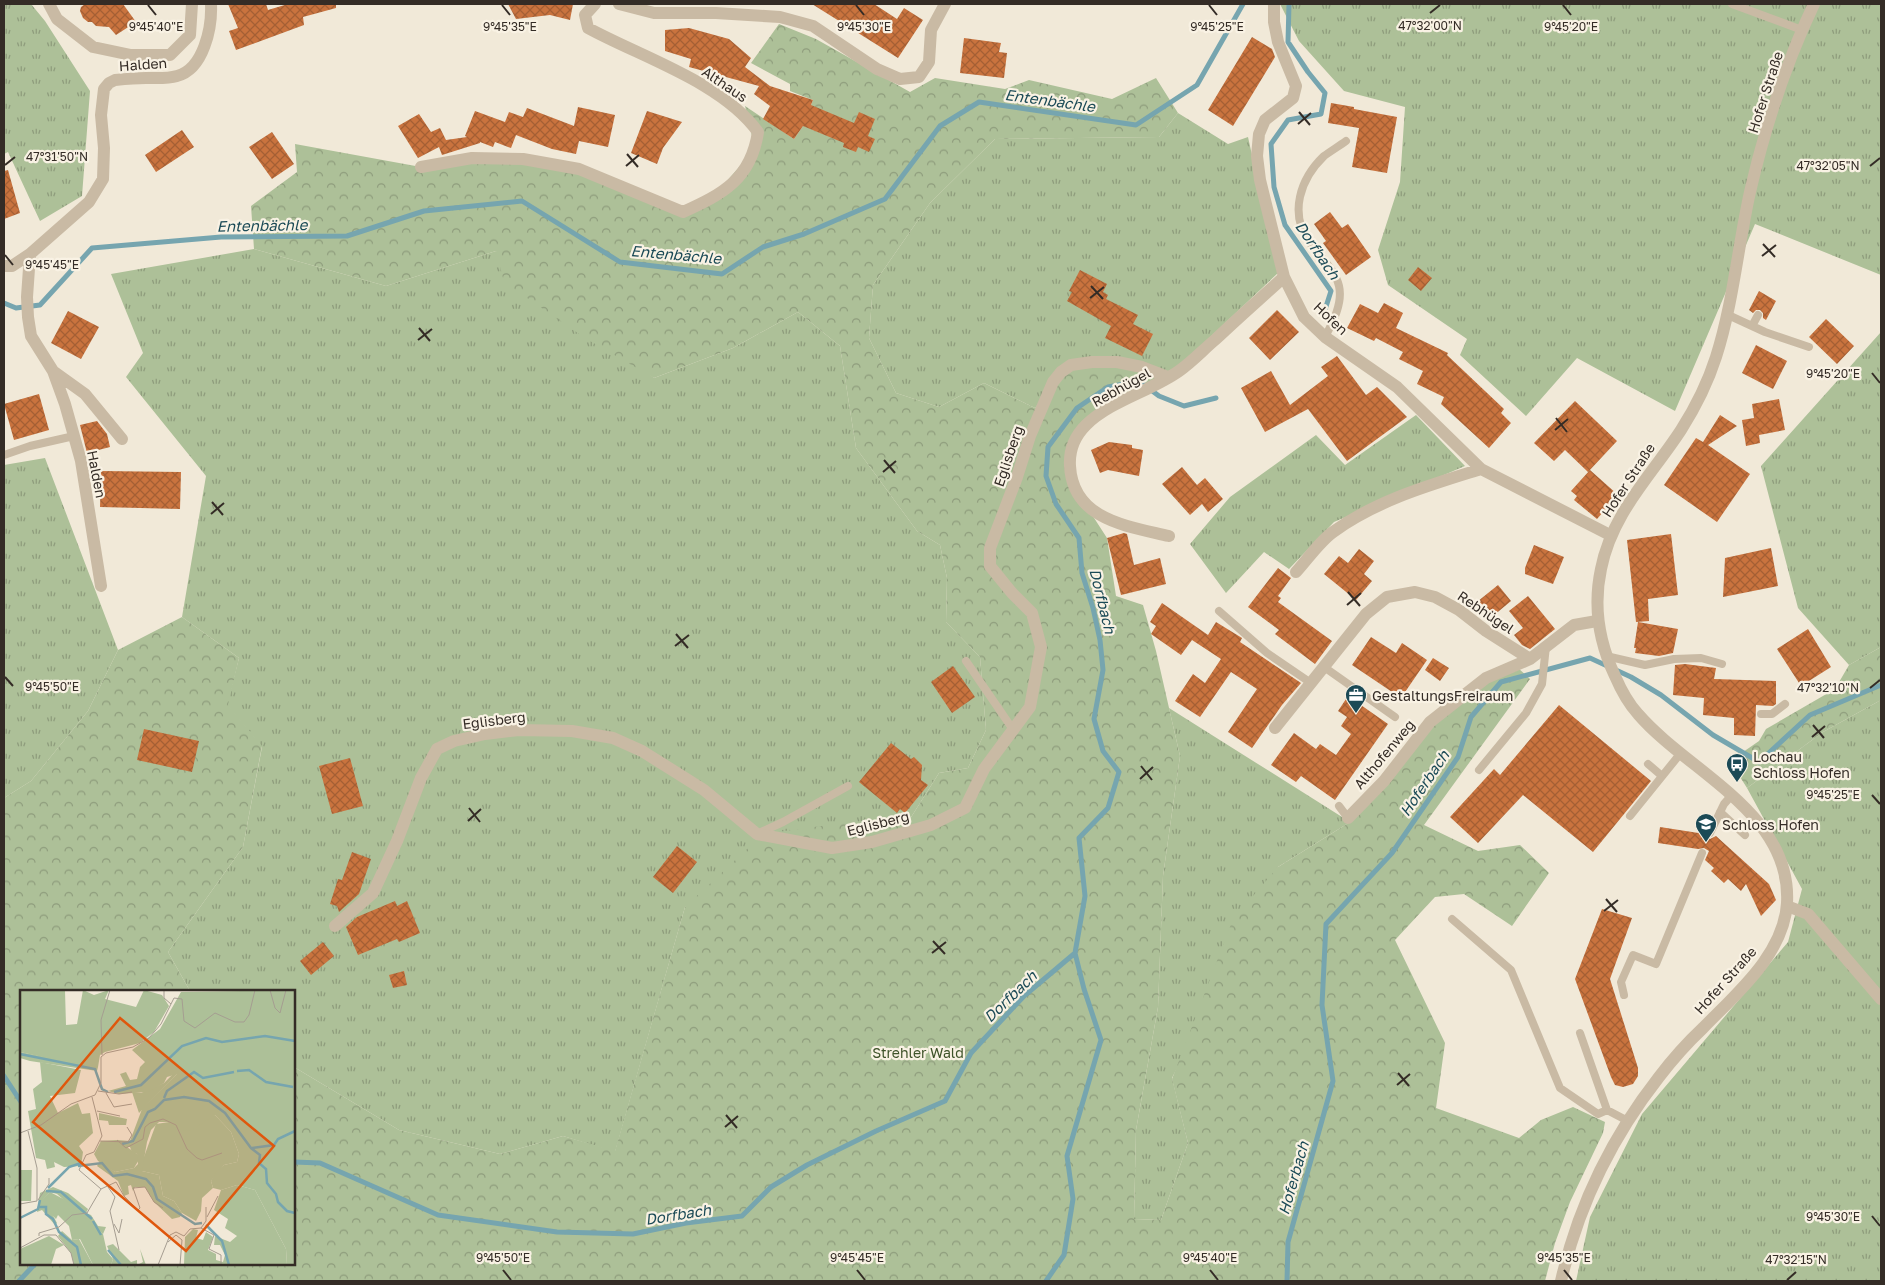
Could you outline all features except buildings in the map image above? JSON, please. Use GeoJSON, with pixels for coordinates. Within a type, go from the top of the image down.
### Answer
{"type":"FeatureCollection","features":[{"type":"Feature","properties":{"kind":"street","name":"Halden"},"geometry":{"type":"LineString","coordinates":[[49,4],[57,19],[93,47],[131,55],[170,55],[190,35],[192,4]]}},
{"type":"Feature","properties":{"kind":"street","name":"Halden"},"geometry":{"type":"LineString","coordinates":[[4,266],[12,266],[30,254],[89,202],[103,179],[104,148],[101,115],[104,89],[115,80],[167,78],[186,72],[195,63],[205,44],[212,17],[211,4]]}},
{"type":"Feature","properties":{"kind":"street","name":"Althaus"},"geometry":{"type":"LineString","coordinates":[[421,167],[472,158],[523,160],[579,169],[683,212],[710,199],[736,182],[756,149],[758,132],[750,121],[731,103],[680,73],[588,28],[585,15],[595,4]]}},
{"type":"Feature","properties":{"kind":"street"},"geometry":{"type":"LineString","coordinates":[[619,4],[654,13],[716,13],[788,19],[813,26],[877,69],[900,79],[919,77],[929,62],[931,30],[945,4]]}},
{"type":"Feature","properties":{"kind":"street","name":"Hofen"},"geometry":{"type":"LineString","coordinates":[[1274,4],[1274,22],[1278,42],[1296,86],[1293,98],[1266,120],[1259,134],[1257,156],[1260,180],[1284,277],[1304,317],[1325,336],[1397,387],[1481,469],[1610,535]]}},
{"type":"Feature","properties":{"kind":"street","name":"Hofer Straße"},"geometry":{"type":"LineString","coordinates":[[1561,1281],[1565,1261],[1586,1201],[1597,1176],[1628,1121],[1658,1079],[1690,1041],[1740,989],[1773,948],[1782,930],[1787,906],[1787,884],[1781,858],[1766,831],[1731,796],[1680,754],[1638,715],[1626,699],[1616,680],[1607,659],[1597,622],[1600,571],[1610,535],[1626,505],[1680,430],[1699,398],[1716,359],[1750,190],[1775,103],[1802,30],[1814,4]]}},
{"type":"Feature","properties":{"kind":"street","name":"Halden"},"geometry":{"type":"LineString","coordinates":[[30,254],[28,317],[31,336],[53,370],[74,436],[101,586]]}},
{"type":"Feature","properties":{"kind":"street","name":"Rebhügel"},"geometry":{"type":"LineString","coordinates":[[1169,536],[1117,524],[1087,507],[1078,495],[1071,476],[1069,454],[1077,437],[1087,424],[1109,409],[1178,372],[1284,277]]}},
{"type":"Feature","properties":{"kind":"street","name":"Eglisberg"},"geometry":{"type":"LineString","coordinates":[[335,926],[372,893],[397,841],[421,778],[437,749],[454,741],[485,734],[519,730],[572,731],[613,738],[642,750],[661,761],[704,790],[757,834],[832,848],[872,842],[931,825],[965,808],[984,769],[1030,707],[1041,647],[1032,613],[1012,593],[990,566],[990,548],[1017,477],[1030,436],[1053,382],[1070,365],[1092,362],[1117,362],[1142,367],[1168,377]]}},
{"type":"Feature","properties":{"kind":"street","name":"Halden"},"geometry":{"type":"LineString","coordinates":[[53,370],[85,394],[122,439]]}},
{"type":"Feature","properties":{"kind":"street"},"geometry":{"type":"LineString","coordinates":[[1296,572],[1332,533],[1378,505],[1430,485],[1481,469]]}},
{"type":"Feature","properties":{"kind":"street","name":"Rebhügel"},"geometry":{"type":"LineString","coordinates":[[1276,728],[1366,614],[1386,597],[1415,592],[1435,597],[1459,610],[1486,631],[1530,659]]}},
{"type":"Feature","properties":{"kind":"street","name":"Althofenweg"},"geometry":{"type":"LineString","coordinates":[[1348,818],[1384,781],[1430,722],[1486,678],[1530,659],[1574,626],[1597,622]]}},
{"type":"Feature","properties":{"kind":"street"},"geometry":{"type":"LineString","coordinates":[[1787,906],[1808,914],[1881,999]]}},
{"type":"Feature","properties":{"kind":"lane"},"geometry":{"type":"LineString","coordinates":[[1732,4],[1802,30]]}},
{"type":"Feature","properties":{"kind":"lane"},"geometry":{"type":"LineString","coordinates":[[1325,336],[1338,307],[1340,287],[1334,274],[1302,229],[1298,207],[1299,194],[1307,176],[1325,156],[1346,141]]}},
{"type":"Feature","properties":{"kind":"lane"},"geometry":{"type":"LineString","coordinates":[[1726,314],[1765,332],[1809,347]]}},
{"type":"Feature","properties":{"kind":"lane"},"geometry":{"type":"LineString","coordinates":[[1752,326],[1758,315]]}},
{"type":"Feature","properties":{"kind":"lane"},"geometry":{"type":"LineString","coordinates":[[4,455],[30,446],[74,436]]}},
{"type":"Feature","properties":{"kind":"lane"},"geometry":{"type":"LineString","coordinates":[[1220,612],[1267,653],[1311,683]]}},
{"type":"Feature","properties":{"kind":"lane"},"geometry":{"type":"LineString","coordinates":[[1479,770],[1526,713],[1542,684],[1546,646]]}},
{"type":"Feature","properties":{"kind":"lane"},"geometry":{"type":"LineString","coordinates":[[1607,659],[1645,664],[1674,659],[1701,658],[1722,664]]}},
{"type":"Feature","properties":{"kind":"lane"},"geometry":{"type":"LineString","coordinates":[[966,661],[1014,731]]}},
{"type":"Feature","properties":{"kind":"lane"},"geometry":{"type":"LineString","coordinates":[[1324,667],[1395,717]]}},
{"type":"Feature","properties":{"kind":"lane"},"geometry":{"type":"LineString","coordinates":[[1761,714],[1772,714],[1785,704]]}},
{"type":"Feature","properties":{"kind":"lane"},"geometry":{"type":"LineString","coordinates":[[1630,816],[1680,754]]}},
{"type":"Feature","properties":{"kind":"lane"},"geometry":{"type":"LineString","coordinates":[[1648,764],[1661,779]]}},
{"type":"Feature","properties":{"kind":"lane"},"geometry":{"type":"LineString","coordinates":[[757,834],[783,822],[848,786]]}},
{"type":"Feature","properties":{"kind":"lane"},"geometry":{"type":"LineString","coordinates":[[1710,833],[1724,804],[1731,796]]}},
{"type":"Feature","properties":{"kind":"lane"},"geometry":{"type":"LineString","coordinates":[[1339,806],[1348,818]]}},
{"type":"Feature","properties":{"kind":"lane"},"geometry":{"type":"LineString","coordinates":[[1720,812],[1745,835]]}},
{"type":"Feature","properties":{"kind":"lane"},"geometry":{"type":"LineString","coordinates":[[1705,818],[1716,821]]}},
{"type":"Feature","properties":{"kind":"lane"},"geometry":{"type":"LineString","coordinates":[[1624,995],[1620,982],[1632,955],[1656,964],[1702,853]]}},
{"type":"Feature","properties":{"kind":"lane"},"geometry":{"type":"LineString","coordinates":[[1452,920],[1511,970],[1560,1088],[1598,1114],[1607,1110]]}},
{"type":"Feature","properties":{"kind":"lane"},"geometry":{"type":"LineString","coordinates":[[1580,1033],[1607,1110],[1628,1121]]}},
{"type":"Feature","properties":{"kind":"green space"},"geometry":{"type":"Polygon","coordinates":[[[4,4],[31,4],[45,21],[90,91],[82,196],[40,221],[8,152],[4,154],[4,4]]]}},
{"type":"Feature","properties":{"kind":"green space"},"geometry":{"type":"Polygon","coordinates":[[[1280,4],[1881,4],[1881,275],[1755,224],[1675,411],[1577,358],[1526,416],[1460,355],[1467,339],[1388,285],[1378,250],[1400,182],[1405,107],[1344,91],[1299,41],[1280,4]]]}},
{"type":"Feature","properties":{"kind":"green space","name":"Strehler Wald"},"geometry":{"type":"Polygon","coordinates":[[[779,24],[816,39],[910,92],[935,78],[1005,89],[1029,80],[1112,99],[1156,78],[1178,113],[1159,137],[995,139],[930,203],[873,285],[869,338],[896,393],[939,407],[984,383],[1035,408],[1071,365],[1092,362],[1168,377],[1087,424],[1069,454],[1087,507],[1107,538],[1116,596],[1143,605],[1156,651],[1180,756],[1163,876],[1158,1007],[1136,1130],[1134,1219],[1161,1220],[1188,1143],[1172,1079],[1233,919],[1278,867],[1350,822],[1432,724],[1489,681],[1518,668],[1530,679],[1424,825],[1478,851],[1520,845],[1549,873],[1512,926],[1464,894],[1435,897],[1395,940],[1445,1043],[1436,1108],[1519,1138],[1541,1120],[1573,1107],[1605,1122],[1603,1133],[1570,1202],[1555,1243],[1545,1281],[4,1281],[4,798],[31,781],[88,711],[118,650],[182,617],[239,658],[228,705],[262,746],[243,847],[168,952],[189,990],[20,990],[20,1265],[295,1265],[295,1068],[399,1130],[500,1154],[563,1136],[615,1151],[685,907],[763,834],[850,822],[877,827],[908,822],[939,773],[968,768],[986,730],[980,657],[946,622],[947,578],[940,545],[917,531],[856,448],[840,346],[798,312],[733,348],[654,378],[585,338],[504,282],[496,251],[386,286],[254,249],[251,206],[297,172],[295,144],[421,167],[472,158],[579,169],[683,212],[711,199],[755,149],[745,106],[794,139],[812,113],[809,110],[813,100],[790,91],[790,84],[751,63],[779,24]]]}},
{"type":"Feature","properties":{"kind":"green space"},"geometry":{"type":"Polygon","coordinates":[[[1178,113],[1228,144],[1248,137],[1278,273],[1168,377],[1070,365],[1035,408],[984,383],[939,407],[896,393],[869,338],[873,285],[930,203],[995,139],[1159,137],[1178,113]]]}},
{"type":"Feature","properties":{"kind":"green space"},"geometry":{"type":"Polygon","coordinates":[[[254,249],[386,286],[496,251],[654,378],[733,348],[798,312],[840,346],[856,448],[917,531],[940,545],[947,578],[946,622],[980,657],[986,730],[968,768],[939,773],[908,822],[877,827],[850,822],[685,907],[615,1152],[563,1136],[500,1154],[399,1130],[295,1068],[295,990],[189,990],[168,952],[243,847],[262,747],[227,705],[239,658],[182,617],[206,476],[126,377],[143,353],[111,274],[254,249]]]}},
{"type":"Feature","properties":{"kind":"green space"},"geometry":{"type":"Polygon","coordinates":[[[1881,332],[1881,647],[1849,665],[1798,608],[1761,466],[1881,332]]]}},
{"type":"Feature","properties":{"kind":"green space"},"geometry":{"type":"Polygon","coordinates":[[[1416,415],[1465,466],[1334,522],[1289,569],[1264,552],[1226,593],[1190,544],[1230,497],[1316,435],[1345,465],[1416,415]]]}},
{"type":"Feature","properties":{"kind":"green space"},"geometry":{"type":"Polygon","coordinates":[[[45,458],[118,650],[88,711],[31,781],[4,798],[4,465],[45,458]]]}},
{"type":"Feature","properties":{"kind":"green space"},"geometry":{"type":"Polygon","coordinates":[[[1881,647],[1881,700],[1823,732],[1747,788],[1730,761],[1759,741],[1766,729],[1835,689],[1849,665],[1881,647]]]}},
{"type":"Feature","properties":{"kind":"green space"},"geometry":{"type":"Polygon","coordinates":[[[1881,700],[1881,1281],[1576,1281],[1590,1217],[1642,1114],[1788,942],[1802,889],[1747,788],[1823,732],[1881,700]]]}},
{"type":"Feature","properties":{"kind":"green space"},"geometry":{"type":"Polygon","coordinates":[[[1169,708],[1350,822],[1278,867],[1172,1078],[1188,1143],[1161,1220],[1134,1219],[1136,1130],[1158,1007],[1163,876],[1180,756],[1169,708]]]}},
{"type":"Feature","properties":{"kind":"waterway","name":"Entenbächle"},"geometry":{"type":"LineString","coordinates":[[4,303],[16,308],[40,305],[92,248],[221,237],[347,236],[424,211],[522,201],[620,262],[722,274],[763,247],[804,234],[885,199],[940,126],[979,102],[1136,125],[1197,85],[1243,4]]}},
{"type":"Feature","properties":{"kind":"waterway","name":"Dorfbach"},"geometry":{"type":"LineString","coordinates":[[1289,4],[1288,42],[1325,93],[1321,114],[1288,120],[1271,144],[1274,187],[1285,225],[1331,291],[1323,316]]}},
{"type":"Feature","properties":{"kind":"waterway","name":"Dorfbach"},"geometry":{"type":"LineString","coordinates":[[295,1162],[320,1163],[438,1215],[557,1232],[633,1234],[686,1223],[742,1216],[771,1187],[807,1165],[876,1131],[945,1101],[971,1053],[1024,996],[1075,953],[1085,896],[1079,838],[1108,808],[1119,772],[1103,751],[1094,719],[1103,670],[1100,640],[1093,608],[1082,573],[1079,538],[1056,504],[1046,476],[1048,447],[1077,408],[1108,387],[1139,381],[1159,396],[1184,406],[1216,398]]}},
{"type":"Feature","properties":{"kind":"waterway","name":"Hoferbach"},"geometry":{"type":"LineString","coordinates":[[1287,1281],[1288,1242],[1333,1081],[1322,1005],[1326,924],[1392,853],[1458,757],[1471,717],[1501,682],[1590,658],[1631,677],[1661,695],[1713,735],[1759,762],[1810,715],[1881,685]]}},
{"type":"Feature","properties":{"kind":"waterway"},"geometry":{"type":"LineString","coordinates":[[1046,1281],[1064,1255],[1073,1199],[1067,1156],[1101,1040],[1084,989],[1075,953]]}},
{"type":"Feature","properties":{"kind":"waterway","name":"Dorfbach"},"geometry":{"type":"LineString","coordinates":[[4,1076],[20,1100]]}},
{"type":"Feature","properties":{"kind":"waterway"},"geometry":{"type":"LineString","coordinates":[[19,1281],[34,1265]]}},
{"type":"Feature","properties":{"kind":"place","name":"GestaltungsFreiraum"},"geometry":{"type":"Point","coordinates":[1356,714]}},
{"type":"Feature","properties":{"kind":"place","name":"Lochau Schloss Hofen"},"geometry":{"type":"Point","coordinates":[1737,783]}},
{"type":"Feature","properties":{"kind":"place","name":"Schloss Hofen"},"geometry":{"type":"Point","coordinates":[1706,843]}}]}
